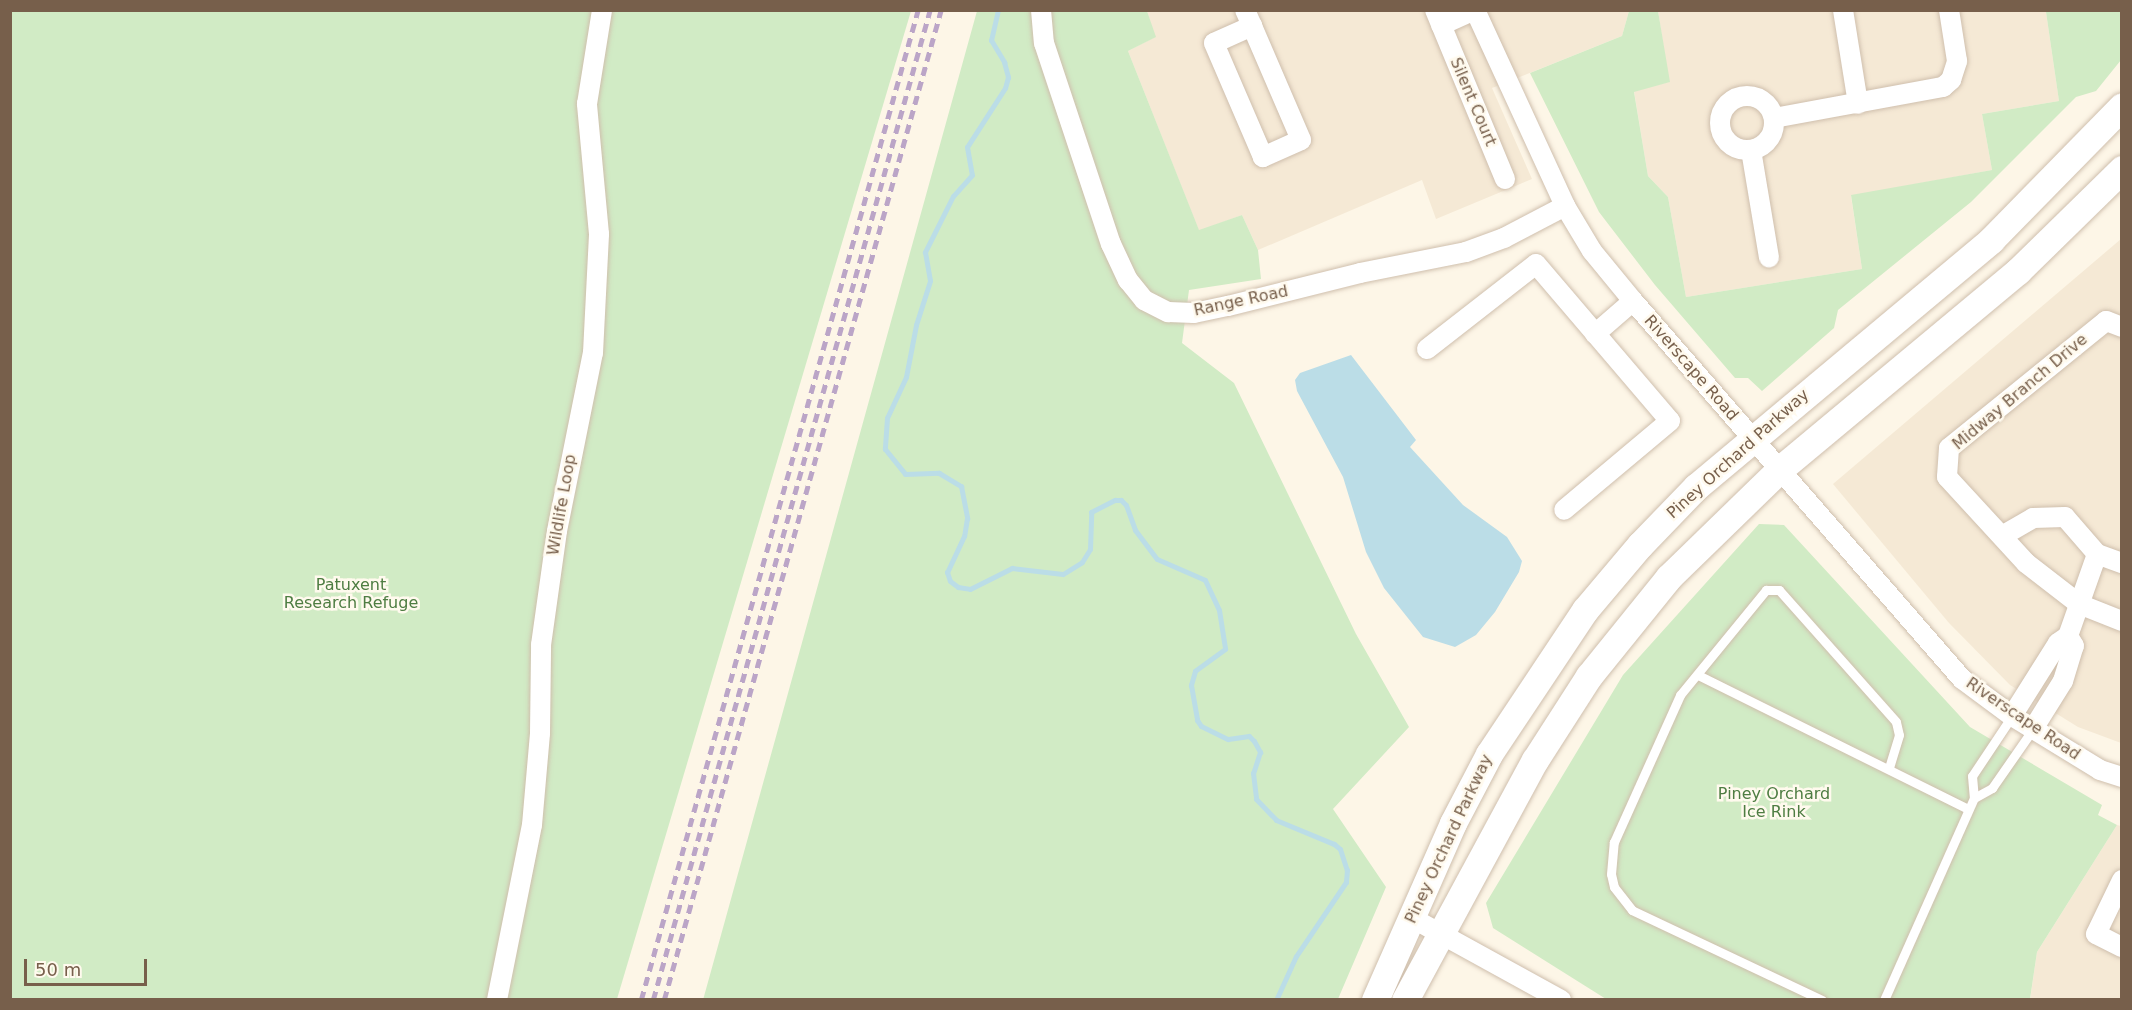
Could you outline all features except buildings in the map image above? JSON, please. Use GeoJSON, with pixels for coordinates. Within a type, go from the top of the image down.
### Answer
{"type":"FeatureCollection","features":[{"type":"Feature","properties":{"kind":"street","name":"Wildlife Loop"},"geometry":{"type":"LineString","coordinates":[[497,999],[532,825],[540,733],[541,645],[557,531],[593,353],[599,234],[587,104],[602,10]]}},
{"type":"Feature","properties":{"kind":"street","name":"Range Road"},"geometry":{"type":"LineString","coordinates":[[1041,10],[1044,43],[1111,244],[1128,280],[1144,300],[1168,312],[1194,313],[1360,273],[1466,252],[1504,238],[1564,206]]}},
{"type":"Feature","properties":{"kind":"street","name":"Riverscape Road"},"geometry":{"type":"LineString","coordinates":[[1475,10],[1564,206],[1592,251],[1633,301],[1962,679],[2033,729],[2100,770],[2121,777]]}},
{"type":"Feature","properties":{"kind":"street","name":"Silent Court"},"geometry":{"type":"LineString","coordinates":[[1475,10],[1438,18],[1505,179]]}},
{"type":"Feature","properties":{"kind":"street"},"geometry":{"type":"LineString","coordinates":[[1843,10],[1858,104]]}},
{"type":"Feature","properties":{"kind":"street"},"geometry":{"type":"LineString","coordinates":[[1774,118],[1930,92],[1951,80],[1957,61],[1949,10]]}},
{"type":"Feature","properties":{"kind":"street"},"geometry":{"type":"LineString","coordinates":[[1248,18],[1301,140],[1263,157],[1214,43],[1248,18]]}},
{"type":"Feature","properties":{"kind":"street"},"geometry":{"type":"LineString","coordinates":[[1741,96],[1752,96],[1770,107],[1774,118],[1771,137],[1751,150],[1733,146],[1725,139],[1720,128],[1724,108],[1741,96]]}},
{"type":"Feature","properties":{"kind":"street","name":"Piney Orchard Parkway"},"geometry":{"type":"LineString","coordinates":[[1375,999],[1453,823],[1527,692],[1585,610],[1640,544],[1750,438],[1990,240],[2121,106]]}},
{"type":"Feature","properties":{"kind":"street"},"geometry":{"type":"LineString","coordinates":[[1751,150],[1769,258]]}},
{"type":"Feature","properties":{"kind":"street","name":"Piney Orchard Parkway"},"geometry":{"type":"LineString","coordinates":[[1405,999],[1535,760],[1589,676],[1669,577],[1779,470],[2018,271],[2121,169]]}},
{"type":"Feature","properties":{"kind":"street"},"geometry":{"type":"LineString","coordinates":[[1427,349],[1536,264],[1670,421],[1564,510]]}},
{"type":"Feature","properties":{"kind":"street"},"geometry":{"type":"LineString","coordinates":[[1595,334],[1633,301]]}},
{"type":"Feature","properties":{"kind":"street","name":"Midway Branch Drive"},"geometry":{"type":"LineString","coordinates":[[2121,327],[2106,321],[1949,448],[1947,477],[2026,563],[2079,604],[2121,621]]}},
{"type":"Feature","properties":{"kind":"street"},"geometry":{"type":"LineString","coordinates":[[2002,536],[2032,518],[2065,517],[2097,554],[2121,563]]}},
{"type":"Feature","properties":{"kind":"street"},"geometry":{"type":"LineString","coordinates":[[2012,716],[2058,643],[2068,636],[2097,554]]}},
{"type":"Feature","properties":{"kind":"street"},"geometry":{"type":"LineString","coordinates":[[2033,729],[2063,681],[2074,646],[2068,636]]}},
{"type":"Feature","properties":{"kind":"street"},"geometry":{"type":"LineString","coordinates":[[2121,880],[2096,934],[2121,947]]}},
{"type":"Feature","properties":{"kind":"street"},"geometry":{"type":"LineString","coordinates":[[1412,918],[1561,999]]}},
{"type":"Feature","properties":{"kind":"lane"},"geometry":{"type":"LineString","coordinates":[[1822,999],[1632,910],[1614,887],[1611,857],[1626,811],[1680,695],[1766,590],[1779,590],[1896,722],[1899,735],[1889,768]]}},
{"type":"Feature","properties":{"kind":"lane"},"geometry":{"type":"LineString","coordinates":[[1698,675],[1968,809]]}},
{"type":"Feature","properties":{"kind":"lane"},"geometry":{"type":"LineString","coordinates":[[1974,798],[1972,776],[2012,716]]}},
{"type":"Feature","properties":{"kind":"lane"},"geometry":{"type":"LineString","coordinates":[[1884,999],[1974,798],[1992,788],[2033,729]]}},
{"type":"Feature","properties":{"kind":"shaded area"},"geometry":{"type":"Polygon","coordinates":[[[1147,11],[1629,11],[1622,36],[1492,88],[1532,179],[1436,219],[1422,180],[1258,250],[1242,215],[1199,231],[1128,51],[1155,37],[1147,11]]]}},
{"type":"Feature","properties":{"kind":"shaded area"},"geometry":{"type":"Polygon","coordinates":[[[1658,11],[2052,11],[2046,12],[2059,101],[1982,114],[1992,170],[1851,196],[1862,269],[1686,297],[1668,197],[1648,176],[1634,91],[1669,82],[1658,11]]]}},
{"type":"Feature","properties":{"kind":"shaded area"},"geometry":{"type":"Polygon","coordinates":[[[2121,239],[2121,743],[2078,727],[2010,685],[1949,623],[1833,484],[2121,239]]]}},
{"type":"Feature","properties":{"kind":"shaded area"},"geometry":{"type":"Polygon","coordinates":[[[2117,825],[2121,826],[2121,999],[2030,1000],[2037,952],[2117,825]]]}},
{"type":"Feature","properties":{"kind":"green space","name":"Patuxent Research Refuge"},"geometry":{"type":"Polygon","coordinates":[[[10,11],[911,11],[617,999],[11,999],[10,11]]]}},
{"type":"Feature","properties":{"kind":"green space"},"geometry":{"type":"Polygon","coordinates":[[[977,11],[1147,11],[1156,37],[1128,51],[1199,230],[1242,215],[1258,250],[1261,279],[1189,290],[1182,343],[1234,383],[1356,634],[1409,727],[1333,809],[1386,887],[1338,999],[703,1000],[977,11]]]}},
{"type":"Feature","properties":{"kind":"green space"},"geometry":{"type":"Polygon","coordinates":[[[1629,11],[1658,11],[1670,82],[1634,92],[1648,176],[1668,197],[1686,297],[1862,269],[1851,195],[1992,170],[1982,114],[2059,101],[2046,12],[2121,11],[2121,60],[2096,91],[2076,97],[1971,202],[1838,310],[1834,328],[1762,391],[1748,378],[1735,378],[1655,285],[1599,212],[1530,73],[1622,36],[1629,11]]]}},
{"type":"Feature","properties":{"kind":"green space","name":"Piney Orchard Ice Rink"},"geometry":{"type":"Polygon","coordinates":[[[1759,524],[1784,525],[1970,727],[2102,805],[2098,815],[2117,825],[2037,952],[2030,999],[1606,999],[1493,928],[1486,903],[1623,675],[1759,524]]]}},
{"type":"Feature","properties":{"kind":"water"},"geometry":{"type":"Polygon","coordinates":[[[1351,355],[1416,440],[1410,447],[1463,505],[1507,537],[1522,561],[1519,572],[1495,612],[1476,635],[1455,647],[1423,637],[1384,588],[1366,552],[1343,477],[1297,391],[1295,380],[1300,373],[1351,355]]]}},
{"type":"Feature","properties":{"kind":"waterway"},"geometry":{"type":"LineString","coordinates":[[998,10],[991,40],[1004,62],[1008,77],[1005,88],[967,147],[972,175],[953,196],[925,252],[930,281],[916,325],[906,377],[887,418],[885,449],[905,474],[939,473],[961,486],[967,518],[964,536],[947,572],[950,581],[958,587],[970,589],[1012,568],[1063,574],[1082,562],[1090,549],[1091,512],[1115,500],[1121,500],[1126,505],[1135,530],[1157,559],[1205,580],[1219,610],[1225,649],[1195,671],[1191,685],[1197,720],[1201,726],[1228,739],[1249,736],[1260,752],[1253,773],[1256,799],[1276,820],[1334,844],[1340,849],[1347,870],[1346,882],[1296,956],[1276,1000]]}},
{"type":"Feature","properties":{"kind":"railway"},"geometry":{"type":"LineString","coordinates":[[641,1000],[918,10]]}},
{"type":"Feature","properties":{"kind":"railway"},"geometry":{"type":"LineString","coordinates":[[653,1000],[930,10]]}},
{"type":"Feature","properties":{"kind":"railway"},"geometry":{"type":"LineString","coordinates":[[664,1000],[941,10]]}}]}
